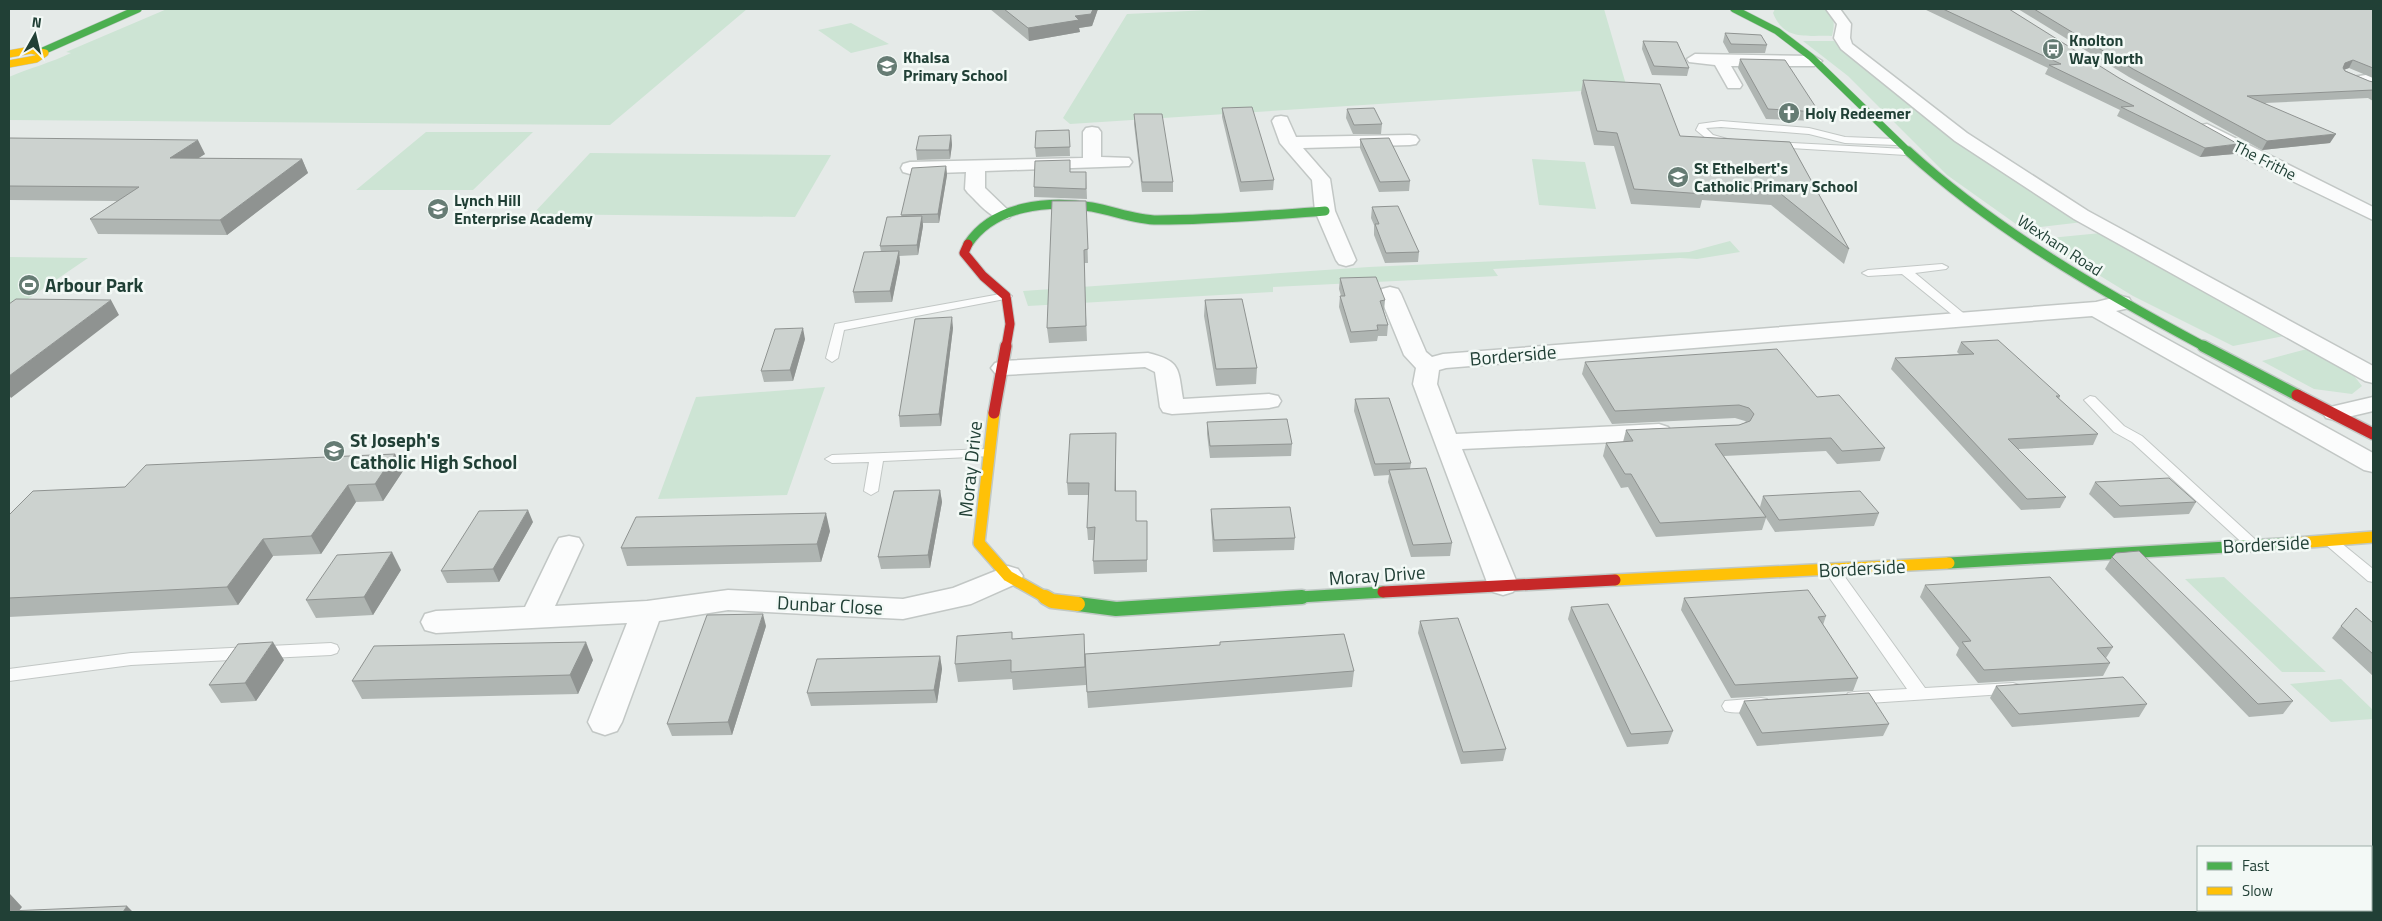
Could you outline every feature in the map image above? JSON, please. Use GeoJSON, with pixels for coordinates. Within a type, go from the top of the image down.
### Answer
{"type":"FeatureCollection","features":[{"type":"Feature","properties":{"kind":"street"},"geometry":{"type":"LineString","coordinates":[[13,58],[64,40],[138,9]]}},
{"type":"Feature","properties":{"kind":"street"},"geometry":{"type":"LineString","coordinates":[[1733,9],[1758,9]]}},
{"type":"Feature","properties":{"kind":"street","name":"Wexham Road"},"geometry":{"type":"LineString","coordinates":[[1733,9],[1768,26],[1814,61],[1906,152],[1932,175],[2013,234],[2121,303],[2373,434]]}},
{"type":"Feature","properties":{"kind":"street"},"geometry":{"type":"LineString","coordinates":[[1763,9],[1768,26]]}},
{"type":"Feature","properties":{"kind":"street"},"geometry":{"type":"LineString","coordinates":[[1833,9],[1844,24],[1842,38],[1846,46],[1960,137],[2082,215],[2373,376]]}},
{"type":"Feature","properties":{"kind":"street"},"geometry":{"type":"LineString","coordinates":[[13,58],[44,51],[64,40]]}},
{"type":"Feature","properties":{"kind":"street"},"geometry":{"type":"LineString","coordinates":[[1695,59],[1721,61],[1814,61]]}},
{"type":"Feature","properties":{"kind":"street"},"geometry":{"type":"LineString","coordinates":[[1721,61],[1734,85]]}},
{"type":"Feature","properties":{"kind":"street"},"geometry":{"type":"LineString","coordinates":[[1280,121],[1289,143],[1321,179],[1325,211],[1346,260]]}},
{"type":"Feature","properties":{"kind":"street","name":"The Frithe"},"geometry":{"type":"LineString","coordinates":[[2196,123],[2253,155],[2373,214]]}},
{"type":"Feature","properties":{"kind":"street"},"geometry":{"type":"LineString","coordinates":[[1092,132],[1092,163]]}},
{"type":"Feature","properties":{"kind":"street"},"geometry":{"type":"LineString","coordinates":[[1289,143],[1410,140]]}},
{"type":"Feature","properties":{"kind":"street"},"geometry":{"type":"LineString","coordinates":[[910,168],[1123,162]]}},
{"type":"Feature","properties":{"kind":"street"},"geometry":{"type":"LineString","coordinates":[[976,165],[975,189],[1002,214]]}},
{"type":"Feature","properties":{"kind":"street"},"geometry":{"type":"LineString","coordinates":[[1006,296],[983,276],[964,253],[973,233],[1002,214],[1038,206],[1090,207],[1130,218],[1173,220],[1325,211]]}},
{"type":"Feature","properties":{"kind":"street"},"geometry":{"type":"LineString","coordinates":[[1390,294],[1416,354],[1428,366],[1425,384],[1502,585]]}},
{"type":"Feature","properties":{"kind":"street","name":"Moray Drive"},"geometry":{"type":"LineString","coordinates":[[1006,296],[1010,324],[987,453],[985,500],[979,543],[1008,576],[1052,601],[1116,609],[1502,585]]}},
{"type":"Feature","properties":{"kind":"street","name":"Borderside"},"geometry":{"type":"LineString","coordinates":[[1428,366],[1453,360],[2096,309],[2121,303]]}},
{"type":"Feature","properties":{"kind":"street"},"geometry":{"type":"LineString","coordinates":[[2096,309],[2373,464]]}},
{"type":"Feature","properties":{"kind":"street"},"geometry":{"type":"LineString","coordinates":[[1003,368],[1148,360],[1166,368],[1172,407],[1270,402]]}},
{"type":"Feature","properties":{"kind":"street"},"geometry":{"type":"LineString","coordinates":[[2335,413],[2373,404]]}},
{"type":"Feature","properties":{"kind":"street"},"geometry":{"type":"LineString","coordinates":[[1446,442],[1685,430]]}},
{"type":"Feature","properties":{"kind":"street","name":"Borderside"},"geometry":{"type":"LineString","coordinates":[[1502,585],[1832,570],[2373,537]]}},
{"type":"Feature","properties":{"kind":"street"},"geometry":{"type":"LineString","coordinates":[[535,617],[569,545]]}},
{"type":"Feature","properties":{"kind":"street","name":"Dunbar Close"},"geometry":{"type":"LineString","coordinates":[[436,622],[647,612],[728,600],[903,609],[960,597],[1008,576]]}},
{"type":"Feature","properties":{"kind":"street"},"geometry":{"type":"LineString","coordinates":[[605,722],[647,612]]}},
{"type":"Feature","properties":{"kind":"lane"},"geometry":{"type":"LineString","coordinates":[[1740,143],[1710,137],[1702,130],[1702,126],[1721,124],[1809,131],[1845,140],[1896,142]]}},
{"type":"Feature","properties":{"kind":"lane"},"geometry":{"type":"LineString","coordinates":[[1768,144],[1906,152]]}},
{"type":"Feature","properties":{"kind":"lane"},"geometry":{"type":"LineString","coordinates":[[1868,273],[1942,267]]}},
{"type":"Feature","properties":{"kind":"lane"},"geometry":{"type":"LineString","coordinates":[[1905,270],[1964,319]]}},
{"type":"Feature","properties":{"kind":"lane"},"geometry":{"type":"LineString","coordinates":[[832,358],[839,327],[1006,296]]}},
{"type":"Feature","properties":{"kind":"lane"},"geometry":{"type":"LineString","coordinates":[[2090,400],[2119,429],[2137,439],[2253,545]]}},
{"type":"Feature","properties":{"kind":"lane"},"geometry":{"type":"LineString","coordinates":[[832,460],[987,453]]}},
{"type":"Feature","properties":{"kind":"lane"},"geometry":{"type":"LineString","coordinates":[[871,491],[877,458]]}},
{"type":"Feature","properties":{"kind":"lane"},"geometry":{"type":"LineString","coordinates":[[2330,541],[2373,577]]}},
{"type":"Feature","properties":{"kind":"lane"},"geometry":{"type":"LineString","coordinates":[[1832,570],[1920,694]]}},
{"type":"Feature","properties":{"kind":"lane"},"geometry":{"type":"LineString","coordinates":[[9,675],[131,659],[331,649]]}},
{"type":"Feature","properties":{"kind":"lane"},"geometry":{"type":"LineString","coordinates":[[1841,699],[2026,688]]}},
{"type":"Feature","properties":{"kind":"lane"},"geometry":{"type":"LineString","coordinates":[[1731,706],[1781,703]]}},
{"type":"Feature","properties":{"kind":"green space"},"geometry":{"type":"Polygon","coordinates":[[[167,9],[747,9],[610,125],[9,120],[9,77],[63,57],[71,53],[66,52],[167,9]]]}},
{"type":"Feature","properties":{"kind":"green space"},"geometry":{"type":"Polygon","coordinates":[[[1229,9],[1604,9],[1627,88],[1070,124],[1063,118],[1127,14],[1229,9]]]}},
{"type":"Feature","properties":{"kind":"green space"},"geometry":{"type":"Polygon","coordinates":[[[1775,9],[1825,9],[1831,15],[1833,21],[1832,36],[1805,36],[1790,32],[1778,22],[1773,13],[1775,9]]]}},
{"type":"Feature","properties":{"kind":"green space"},"geometry":{"type":"Polygon","coordinates":[[[851,23],[889,44],[851,53],[818,30],[851,23]]]}},
{"type":"Feature","properties":{"kind":"green space"},"geometry":{"type":"Polygon","coordinates":[[[1803,41],[1834,41],[1920,114],[2006,175],[2083,222],[2023,229],[1947,175],[1848,76],[1803,41]]]}},
{"type":"Feature","properties":{"kind":"green space"},"geometry":{"type":"Polygon","coordinates":[[[426,132],[533,132],[473,190],[356,190],[426,132]]]}},
{"type":"Feature","properties":{"kind":"green space"},"geometry":{"type":"Polygon","coordinates":[[[590,153],[831,155],[795,217],[533,214],[590,153]]]}},
{"type":"Feature","properties":{"kind":"green space"},"geometry":{"type":"Polygon","coordinates":[[[1532,159],[1585,162],[1596,209],[1539,205],[1532,159]]]}},
{"type":"Feature","properties":{"kind":"green space"},"geometry":{"type":"Polygon","coordinates":[[[2101,233],[2284,336],[2233,346],[2133,296],[2040,239],[2101,233]]]}},
{"type":"Feature","properties":{"kind":"green space"},"geometry":{"type":"Polygon","coordinates":[[[1730,241],[1740,252],[1697,259],[1680,258],[1493,269],[1498,276],[1273,287],[1273,292],[1028,306],[1023,291],[1369,267],[1689,252],[1730,241]]]}},
{"type":"Feature","properties":{"kind":"green space","name":"Arbour Park"},"geometry":{"type":"Polygon","coordinates":[[[9,257],[88,258],[9,312],[9,257]]]}},
{"type":"Feature","properties":{"kind":"green space"},"geometry":{"type":"Polygon","coordinates":[[[2307,349],[2351,372],[2362,386],[2352,394],[2314,389],[2262,361],[2307,349]]]}},
{"type":"Feature","properties":{"kind":"green space"},"geometry":{"type":"Polygon","coordinates":[[[825,387],[787,495],[658,499],[696,397],[825,387]]]}},
{"type":"Feature","properties":{"kind":"green space"},"geometry":{"type":"Polygon","coordinates":[[[2224,577],[2326,672],[2282,672],[2185,579],[2224,577]]]}},
{"type":"Feature","properties":{"kind":"green space"},"geometry":{"type":"Polygon","coordinates":[[[2341,679],[2373,710],[2373,719],[2331,722],[2290,684],[2341,679]]]}},
{"type":"Feature","properties":{"kind":"building"},"geometry":{"type":"Polygon","coordinates":[[[1004,9],[1093,9],[1091,14],[1075,16],[1079,20],[1028,28],[1004,9]]]}},
{"type":"Feature","properties":{"kind":"building"},"geometry":{"type":"Polygon","coordinates":[[[1943,9],[2009,9],[2119,78],[2238,144],[2205,148],[2121,107],[2134,106],[2049,65],[2061,64],[1943,9]]]}},
{"type":"Feature","properties":{"kind":"building"},"geometry":{"type":"Polygon","coordinates":[[[2034,9],[2373,9],[2373,68],[2353,60],[2345,63],[2343,68],[2345,71],[2373,82],[2373,90],[2247,96],[2336,134],[2267,141],[2133,69],[2034,9]]]}},
{"type":"Feature","properties":{"kind":"building"},"geometry":{"type":"Polygon","coordinates":[[[1725,33],[1761,35],[1767,45],[1731,44],[1725,33]]]}},
{"type":"Feature","properties":{"kind":"building"},"geometry":{"type":"Polygon","coordinates":[[[1643,41],[1677,42],[1689,68],[1654,66],[1643,41]]]}},
{"type":"Feature","properties":{"kind":"building"},"geometry":{"type":"Polygon","coordinates":[[[1740,59],[1785,60],[1819,112],[1768,109],[1740,59]]]}},
{"type":"Feature","properties":{"kind":"building"},"geometry":{"type":"Polygon","coordinates":[[[1583,80],[1660,84],[1680,136],[1790,142],[1849,249],[1776,190],[1701,186],[1704,194],[1634,189],[1617,133],[1597,131],[1583,80]]]}},
{"type":"Feature","properties":{"kind":"building"},"geometry":{"type":"Polygon","coordinates":[[[1252,107],[1274,180],[1241,182],[1222,108],[1252,107]]]}},
{"type":"Feature","properties":{"kind":"building"},"geometry":{"type":"Polygon","coordinates":[[[1374,108],[1382,124],[1354,125],[1347,109],[1374,108]]]}},
{"type":"Feature","properties":{"kind":"building"},"geometry":{"type":"Polygon","coordinates":[[[1134,114],[1162,114],[1173,182],[1142,182],[1134,114]]]}},
{"type":"Feature","properties":{"kind":"building"},"geometry":{"type":"Polygon","coordinates":[[[1069,130],[1070,147],[1035,148],[1036,131],[1069,130]]]}},
{"type":"Feature","properties":{"kind":"building"},"geometry":{"type":"Polygon","coordinates":[[[951,135],[949,150],[916,150],[919,136],[951,135]]]}},
{"type":"Feature","properties":{"kind":"building"},"geometry":{"type":"Polygon","coordinates":[[[9,138],[198,140],[170,158],[302,159],[220,220],[90,219],[139,187],[9,186],[9,138]]]}},
{"type":"Feature","properties":{"kind":"building"},"geometry":{"type":"Polygon","coordinates":[[[1389,138],[1410,181],[1380,182],[1360,139],[1389,138]]]}},
{"type":"Feature","properties":{"kind":"building"},"geometry":{"type":"Polygon","coordinates":[[[1070,160],[1070,172],[1086,172],[1086,189],[1034,187],[1035,161],[1070,160]]]}},
{"type":"Feature","properties":{"kind":"building"},"geometry":{"type":"Polygon","coordinates":[[[946,166],[938,214],[901,215],[912,168],[946,166]]]}},
{"type":"Feature","properties":{"kind":"building"},"geometry":{"type":"Polygon","coordinates":[[[1052,201],[1086,201],[1088,249],[1084,250],[1086,326],[1047,328],[1052,201]]]}},
{"type":"Feature","properties":{"kind":"building"},"geometry":{"type":"Polygon","coordinates":[[[1398,206],[1419,252],[1386,253],[1375,224],[1379,224],[1372,207],[1398,206]]]}},
{"type":"Feature","properties":{"kind":"building"},"geometry":{"type":"Polygon","coordinates":[[[922,216],[917,245],[880,246],[887,217],[922,216]]]}},
{"type":"Feature","properties":{"kind":"building"},"geometry":{"type":"Polygon","coordinates":[[[899,251],[890,291],[853,292],[864,252],[899,251]]]}},
{"type":"Feature","properties":{"kind":"building"},"geometry":{"type":"Polygon","coordinates":[[[1376,277],[1385,300],[1380,301],[1388,325],[1377,325],[1378,330],[1351,332],[1340,296],[1345,296],[1340,278],[1376,277]]]}},
{"type":"Feature","properties":{"kind":"building"},"geometry":{"type":"Polygon","coordinates":[[[16,299],[111,300],[9,376],[9,304],[16,299]]]}},
{"type":"Feature","properties":{"kind":"building"},"geometry":{"type":"Polygon","coordinates":[[[1242,299],[1257,368],[1216,369],[1205,300],[1242,299]]]}},
{"type":"Feature","properties":{"kind":"building"},"geometry":{"type":"Polygon","coordinates":[[[952,317],[939,414],[899,416],[915,319],[952,317]]]}},
{"type":"Feature","properties":{"kind":"building"},"geometry":{"type":"Polygon","coordinates":[[[803,328],[790,370],[761,371],[775,329],[803,328]]]}},
{"type":"Feature","properties":{"kind":"building"},"geometry":{"type":"Polygon","coordinates":[[[1998,340],[2060,396],[2056,396],[2098,434],[2008,439],[2066,497],[2027,499],[1895,358],[1974,354],[1961,342],[1998,340]]]}},
{"type":"Feature","properties":{"kind":"building"},"geometry":{"type":"Polygon","coordinates":[[[1777,349],[1817,397],[1839,395],[1885,448],[1842,451],[1831,438],[1715,444],[1766,517],[1660,523],[1631,474],[1625,474],[1606,443],[1633,441],[1626,430],[1739,425],[1750,421],[1754,414],[1749,408],[1739,405],[1615,411],[1585,362],[1777,349]]]}},
{"type":"Feature","properties":{"kind":"building"},"geometry":{"type":"Polygon","coordinates":[[[1389,398],[1411,463],[1375,464],[1355,399],[1389,398]]]}},
{"type":"Feature","properties":{"kind":"building"},"geometry":{"type":"Polygon","coordinates":[[[1287,419],[1292,444],[1210,446],[1207,422],[1287,419]]]}},
{"type":"Feature","properties":{"kind":"building"},"geometry":{"type":"Polygon","coordinates":[[[1116,433],[1115,491],[1136,491],[1136,521],[1147,521],[1147,560],[1093,561],[1095,527],[1087,528],[1089,483],[1067,483],[1070,434],[1116,433]]]}},
{"type":"Feature","properties":{"kind":"building"},"geometry":{"type":"Polygon","coordinates":[[[395,454],[375,484],[348,485],[311,536],[263,539],[227,587],[9,598],[9,515],[33,491],[125,487],[146,465],[395,454]]]}},
{"type":"Feature","properties":{"kind":"building"},"geometry":{"type":"Polygon","coordinates":[[[1426,468],[1452,543],[1413,545],[1389,470],[1426,468]]]}},
{"type":"Feature","properties":{"kind":"building"},"geometry":{"type":"Polygon","coordinates":[[[2169,478],[2196,502],[2120,506],[2095,482],[2169,478]]]}},
{"type":"Feature","properties":{"kind":"building"},"geometry":{"type":"Polygon","coordinates":[[[940,490],[928,555],[878,557],[894,491],[940,490]]]}},
{"type":"Feature","properties":{"kind":"building"},"geometry":{"type":"Polygon","coordinates":[[[1860,491],[1879,513],[1779,520],[1763,496],[1860,491]]]}},
{"type":"Feature","properties":{"kind":"building"},"geometry":{"type":"Polygon","coordinates":[[[1290,507],[1295,538],[1214,540],[1211,509],[1290,507]]]}},
{"type":"Feature","properties":{"kind":"building"},"geometry":{"type":"Polygon","coordinates":[[[528,510],[493,569],[441,571],[479,511],[528,510]]]}},
{"type":"Feature","properties":{"kind":"building"},"geometry":{"type":"Polygon","coordinates":[[[826,513],[817,544],[621,548],[636,517],[826,513]]]}},
{"type":"Feature","properties":{"kind":"building"},"geometry":{"type":"Polygon","coordinates":[[[2139,551],[2293,701],[2258,704],[2112,557],[2116,553],[2139,551]]]}},
{"type":"Feature","properties":{"kind":"building"},"geometry":{"type":"Polygon","coordinates":[[[392,552],[364,597],[306,600],[337,555],[392,552]]]}},
{"type":"Feature","properties":{"kind":"building"},"geometry":{"type":"Polygon","coordinates":[[[2050,577],[2113,647],[2097,648],[2110,663],[1984,670],[1962,642],[1971,641],[1925,585],[2050,577]]]}},
{"type":"Feature","properties":{"kind":"building"},"geometry":{"type":"Polygon","coordinates":[[[1808,590],[1826,616],[1818,617],[1858,678],[1735,685],[1684,598],[1808,590]]]}},
{"type":"Feature","properties":{"kind":"building"},"geometry":{"type":"Polygon","coordinates":[[[1608,604],[1673,731],[1631,734],[1571,607],[1608,604]]]}},
{"type":"Feature","properties":{"kind":"building"},"geometry":{"type":"Polygon","coordinates":[[[2356,608],[2373,623],[2373,654],[2341,626],[2356,608]]]}},
{"type":"Feature","properties":{"kind":"building"},"geometry":{"type":"Polygon","coordinates":[[[763,614],[728,722],[667,724],[707,615],[763,614]]]}},
{"type":"Feature","properties":{"kind":"building"},"geometry":{"type":"Polygon","coordinates":[[[1458,618],[1506,749],[1463,752],[1420,621],[1458,618]]]}},
{"type":"Feature","properties":{"kind":"building"},"geometry":{"type":"Polygon","coordinates":[[[1012,632],[1012,639],[1084,634],[1085,667],[1011,672],[1011,660],[955,664],[957,636],[1012,632]]]}},
{"type":"Feature","properties":{"kind":"building"},"geometry":{"type":"Polygon","coordinates":[[[1344,634],[1354,671],[1087,692],[1085,654],[1220,645],[1220,642],[1344,634]]]}},
{"type":"Feature","properties":{"kind":"building"},"geometry":{"type":"Polygon","coordinates":[[[273,642],[245,683],[209,685],[238,644],[273,642]]]}},
{"type":"Feature","properties":{"kind":"building"},"geometry":{"type":"Polygon","coordinates":[[[586,642],[570,675],[352,681],[374,646],[586,642]]]}},
{"type":"Feature","properties":{"kind":"building"},"geometry":{"type":"Polygon","coordinates":[[[940,656],[934,690],[807,693],[817,659],[940,656]]]}},
{"type":"Feature","properties":{"kind":"building"},"geometry":{"type":"Polygon","coordinates":[[[2123,677],[2147,704],[2019,714],[1996,686],[2123,677]]]}},
{"type":"Feature","properties":{"kind":"building"},"geometry":{"type":"Polygon","coordinates":[[[1869,693],[1889,724],[1762,733],[1744,701],[1869,693]]]}},
{"type":"Feature","properties":{"kind":"building"},"geometry":{"type":"Polygon","coordinates":[[[127,906],[123,912],[9,912],[9,911],[127,906]]]}},
{"type":"Feature","properties":{"kind":"traffic: fast"},"geometry":{"type":"LineString","coordinates":[[43,51],[138,9]]}},
{"type":"Feature","properties":{"kind":"traffic: fast"},"geometry":{"type":"LineString","coordinates":[[1734,9],[1777,31],[1811,57],[1927,169],[1989,217],[2074,273],[2118,299],[2297,395]]}},
{"type":"Feature","properties":{"kind":"traffic: fast"},"geometry":{"type":"LineString","coordinates":[[968,244],[977,231],[989,221],[1005,214],[1040,206],[1076,205],[1091,207],[1144,220],[1211,219],[1325,211]]}},
{"type":"Feature","properties":{"kind":"traffic: fast"},"geometry":{"type":"LineString","coordinates":[[1949,563],[2297,543]]}},
{"type":"Feature","properties":{"kind":"traffic: fast"},"geometry":{"type":"LineString","coordinates":[[1078,604],[1116,609],[1383,592]]}},
{"type":"Feature","properties":{"kind":"traffic: slow"},"geometry":{"type":"LineString","coordinates":[[9,54],[31,50],[45,53],[36,59],[9,64]]}},
{"type":"Feature","properties":{"kind":"traffic: slow"},"geometry":{"type":"LineString","coordinates":[[994,413],[979,543],[1008,576],[1052,601],[1078,604]]}},
{"type":"Feature","properties":{"kind":"traffic: slow"},"geometry":{"type":"LineString","coordinates":[[2297,543],[2373,537]]}},
{"type":"Feature","properties":{"kind":"traffic: slow"},"geometry":{"type":"LineString","coordinates":[[1615,580],[1949,563]]}},
{"type":"Feature","properties":{"kind":"traffic: jam"},"geometry":{"type":"LineString","coordinates":[[968,244],[964,253],[983,276],[1006,296],[1010,324],[994,413]]}},
{"type":"Feature","properties":{"kind":"traffic: jam"},"geometry":{"type":"LineString","coordinates":[[2297,395],[2373,434]]}},
{"type":"Feature","properties":{"kind":"traffic: jam"},"geometry":{"type":"LineString","coordinates":[[1383,592],[1615,580]]}},
{"type":"Feature","properties":{"kind":"place","name":"Knolton Way North"},"geometry":{"type":"Point","coordinates":[2053,49]}},
{"type":"Feature","properties":{"kind":"place","name":"Khalsa Primary School"},"geometry":{"type":"Point","coordinates":[887,66]}},
{"type":"Feature","properties":{"kind":"place","name":"Holy Redeemer"},"geometry":{"type":"Point","coordinates":[1789,113]}},
{"type":"Feature","properties":{"kind":"place","name":"St Ethelbert's Catholic Primary School"},"geometry":{"type":"Point","coordinates":[1678,177]}},
{"type":"Feature","properties":{"kind":"place","name":"Lynch Hill Enterprise Academy"},"geometry":{"type":"Point","coordinates":[438,209]}},
{"type":"Feature","properties":{"kind":"place","name":"Arbour Park"},"geometry":{"type":"Point","coordinates":[29,285]}},
{"type":"Feature","properties":{"kind":"place","name":"St Joseph's Catholic High School"},"geometry":{"type":"Point","coordinates":[334,451]}}]}
